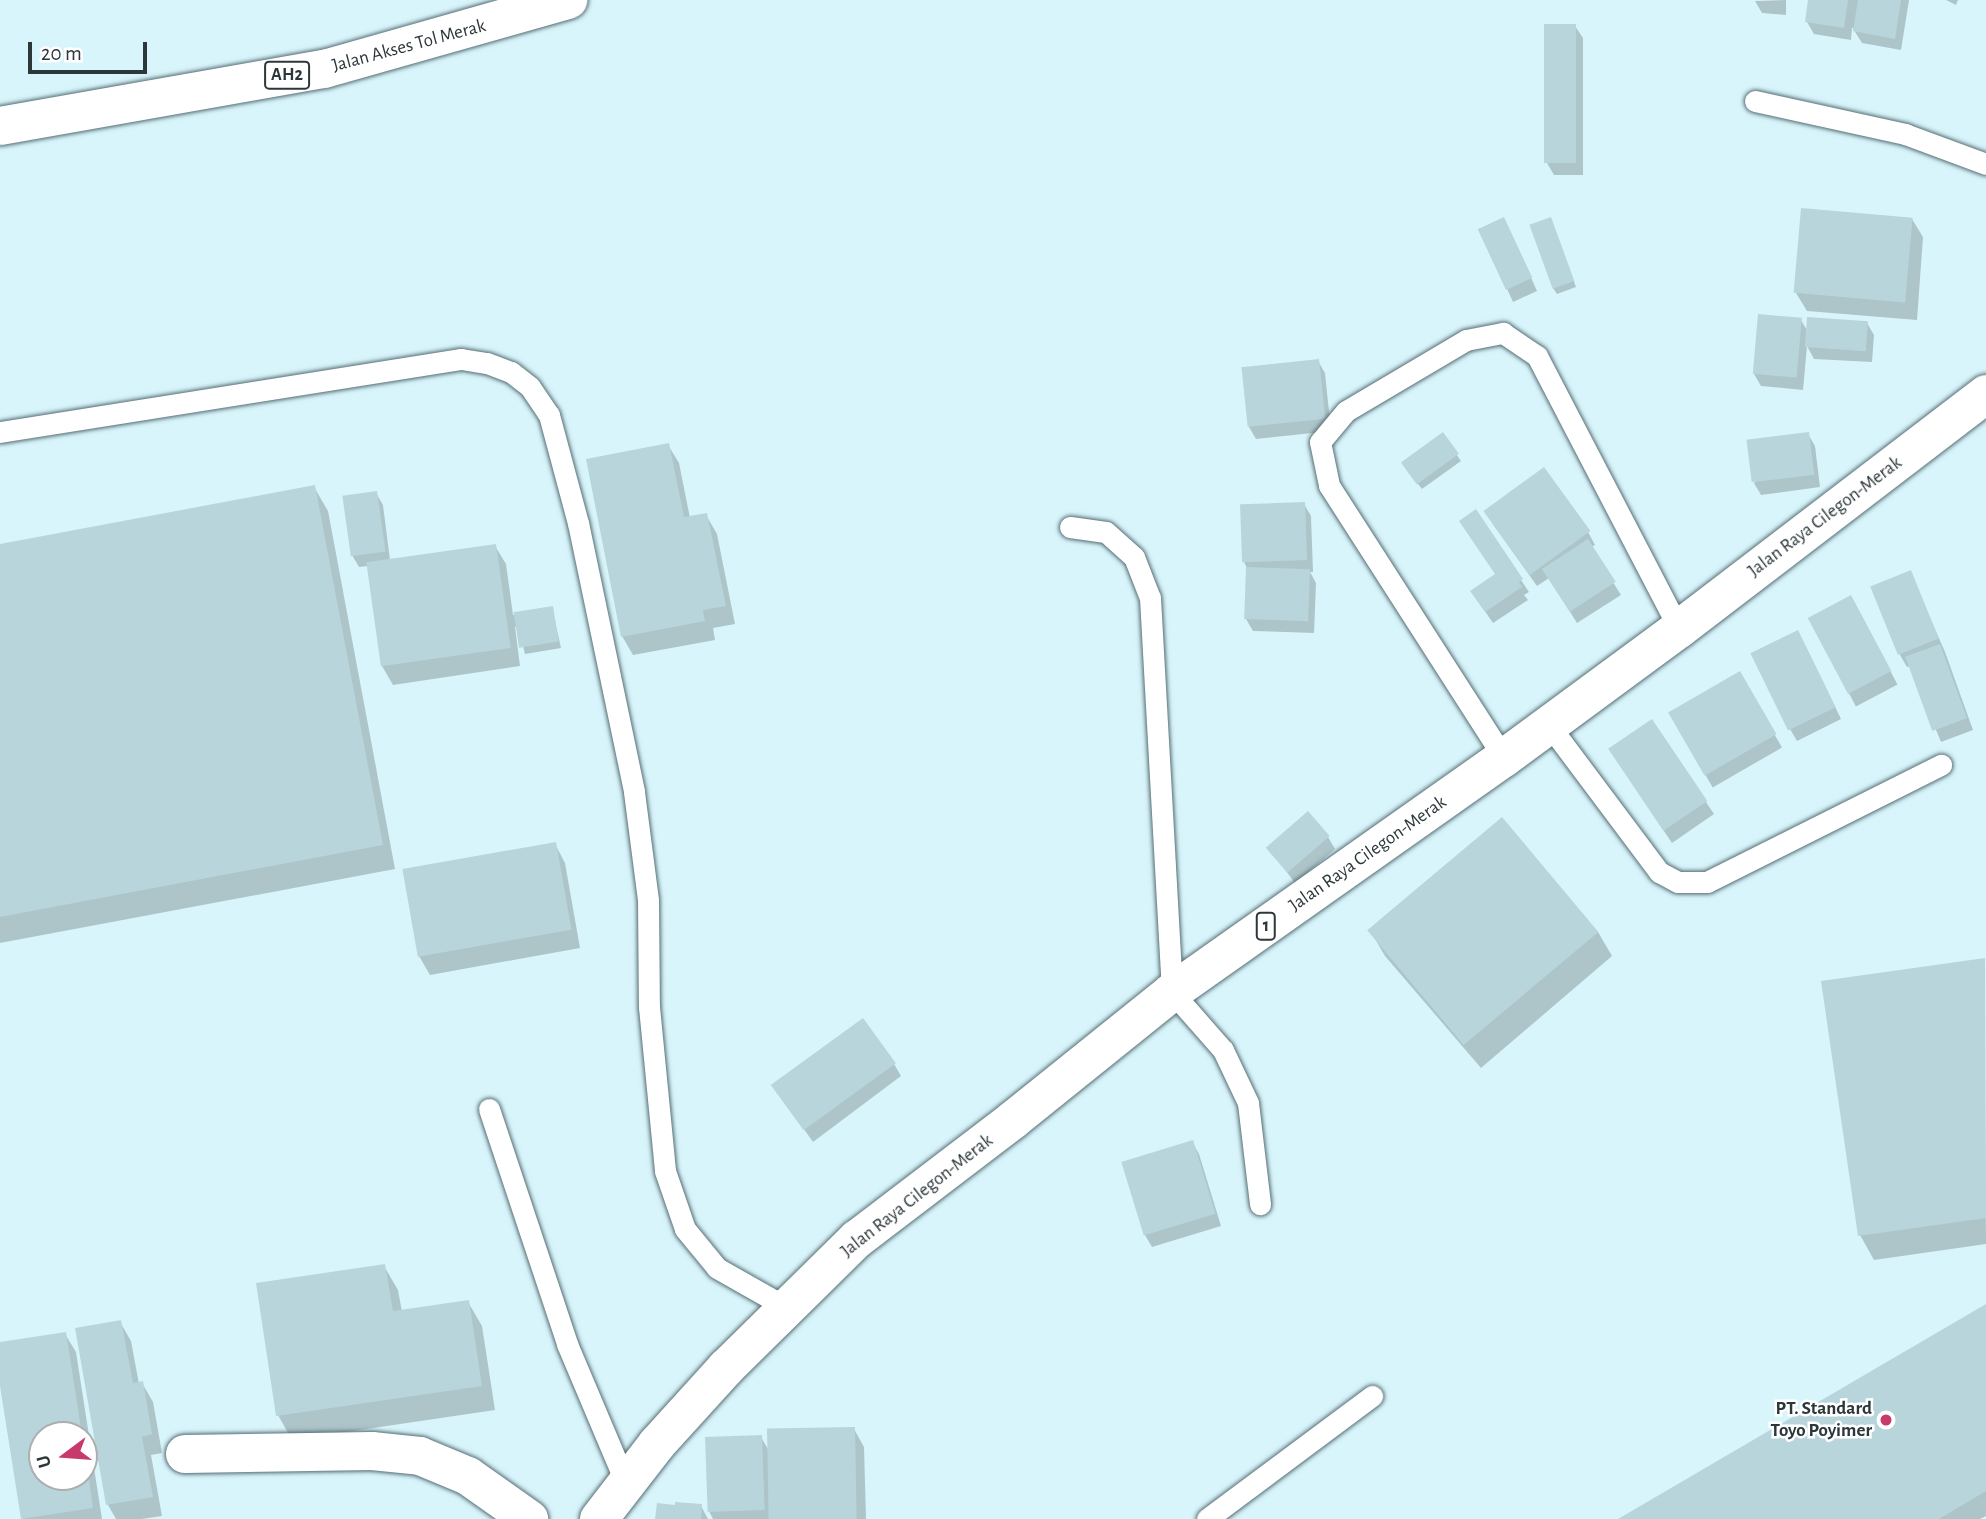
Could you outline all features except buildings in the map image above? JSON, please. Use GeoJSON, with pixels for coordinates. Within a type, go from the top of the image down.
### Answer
{"type":"FeatureCollection","features":[{"type":"Feature","properties":{"kind":"main road","name":"Jalan Akses Tol Merak"},"geometry":{"type":"LineString","coordinates":[[0,126],[324,69],[483,13],[568,0]]}},
{"type":"Feature","properties":{"kind":"main road","name":"Jalan Raya Cilegon-Merak"},"geometry":{"type":"LineString","coordinates":[[599,1519],[657,1444],[786,1307],[857,1239],[1013,1120],[1172,992],[1549,725],[1986,394]]}},
{"type":"Feature","properties":{"kind":"main road"},"geometry":{"type":"LineString","coordinates":[[185,1454],[372,1451],[420,1456],[468,1476],[528,1519]]}},
{"type":"Feature","properties":{"kind":"lane"},"geometry":{"type":"LineString","coordinates":[[1755,101],[1905,134],[1986,164]]}},
{"type":"Feature","properties":{"kind":"lane"},"geometry":{"type":"LineString","coordinates":[[1504,758],[1329,485],[1320,442],[1346,411],[1466,340],[1503,333],[1537,356],[1679,629]]}},
{"type":"Feature","properties":{"kind":"lane"},"geometry":{"type":"LineString","coordinates":[[0,432],[461,359],[486,363],[510,372],[530,387],[549,415],[578,523],[634,792],[648,900],[649,1007],[665,1171],[685,1229],[717,1268],[786,1307]]}},
{"type":"Feature","properties":{"kind":"lane"},"geometry":{"type":"LineString","coordinates":[[1070,527],[1106,532],[1134,557],[1150,598],[1172,992],[1223,1050],[1248,1103],[1260,1204]]}},
{"type":"Feature","properties":{"kind":"lane"},"geometry":{"type":"LineString","coordinates":[[1549,725],[1659,872],[1678,882],[1707,882],[1941,765]]}},
{"type":"Feature","properties":{"kind":"lane"},"geometry":{"type":"LineString","coordinates":[[489,1109],[567,1343],[626,1484]]}},
{"type":"Feature","properties":{"kind":"lane"},"geometry":{"type":"LineString","coordinates":[[1207,1519],[1372,1396]]}},
{"type":"Feature","properties":{"kind":"place","name":"PT. Standard Toyo Poyimer"},"geometry":{"type":"Point","coordinates":[1886,1420]}}]}
